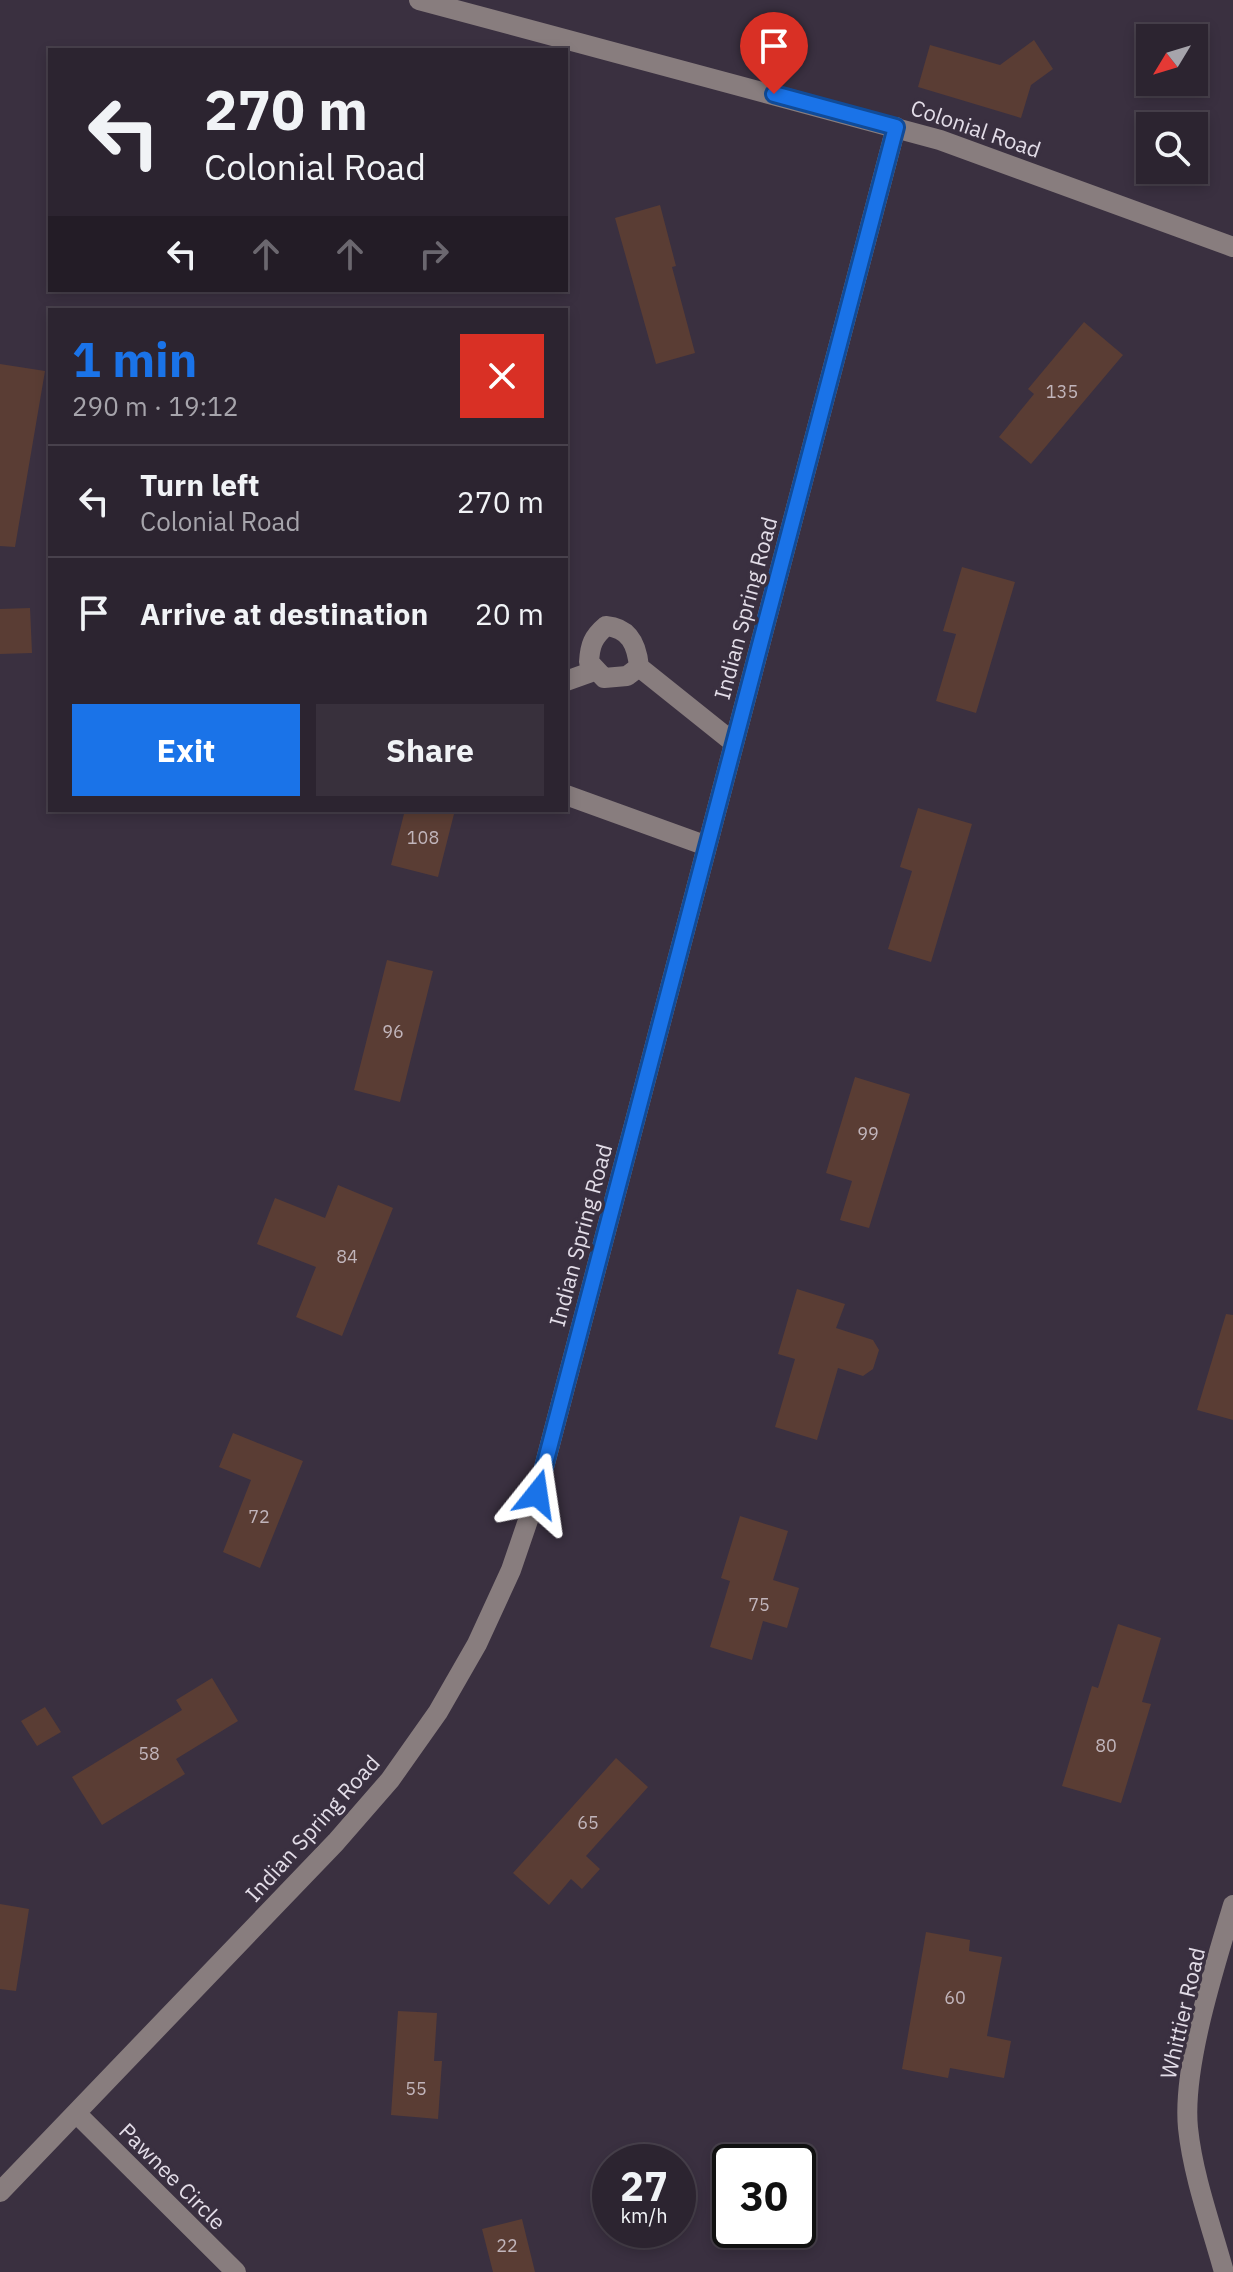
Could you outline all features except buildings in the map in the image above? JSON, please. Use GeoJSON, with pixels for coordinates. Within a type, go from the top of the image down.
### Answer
{"type":"FeatureCollection","features":[{"type":"Feature","properties":{"kind":"street","name":"Colonial Road"},"geometry":{"type":"LineString","coordinates":[[419,0],[896,127],[1025,170],[1233,247]]}},
{"type":"Feature","properties":{"kind":"street","name":"Indian Spring Road"},"geometry":{"type":"LineString","coordinates":[[0,2192],[363,1811],[438,1712],[477,1644],[511,1570],[537,1494],[896,127]]}},
{"type":"Feature","properties":{"kind":"street"},"geometry":{"type":"LineString","coordinates":[[639,667],[627,676],[615,679],[604,678],[594,671],[589,662],[589,648],[595,636],[606,626],[618,627],[631,637],[638,652],[639,667],[734,743]]}},
{"type":"Feature","properties":{"kind":"street"},"geometry":{"type":"LineString","coordinates":[[568,680],[594,671]]}},
{"type":"Feature","properties":{"kind":"street"},"geometry":{"type":"LineString","coordinates":[[568,796],[707,846]]}},
{"type":"Feature","properties":{"kind":"street","name":"Whittier Road"},"geometry":{"type":"LineString","coordinates":[[1224,2272],[1192,2152],[1187,2105],[1195,2053],[1233,1905]]}},
{"type":"Feature","properties":{"kind":"street","name":"Pawnee Circle"},"geometry":{"type":"LineString","coordinates":[[76,2113],[236,2272]]}},
{"type":"Feature","properties":{"kind":"route"},"geometry":{"type":"LineString","coordinates":[[537,1494],[896,127],[774,94]]}}]}
